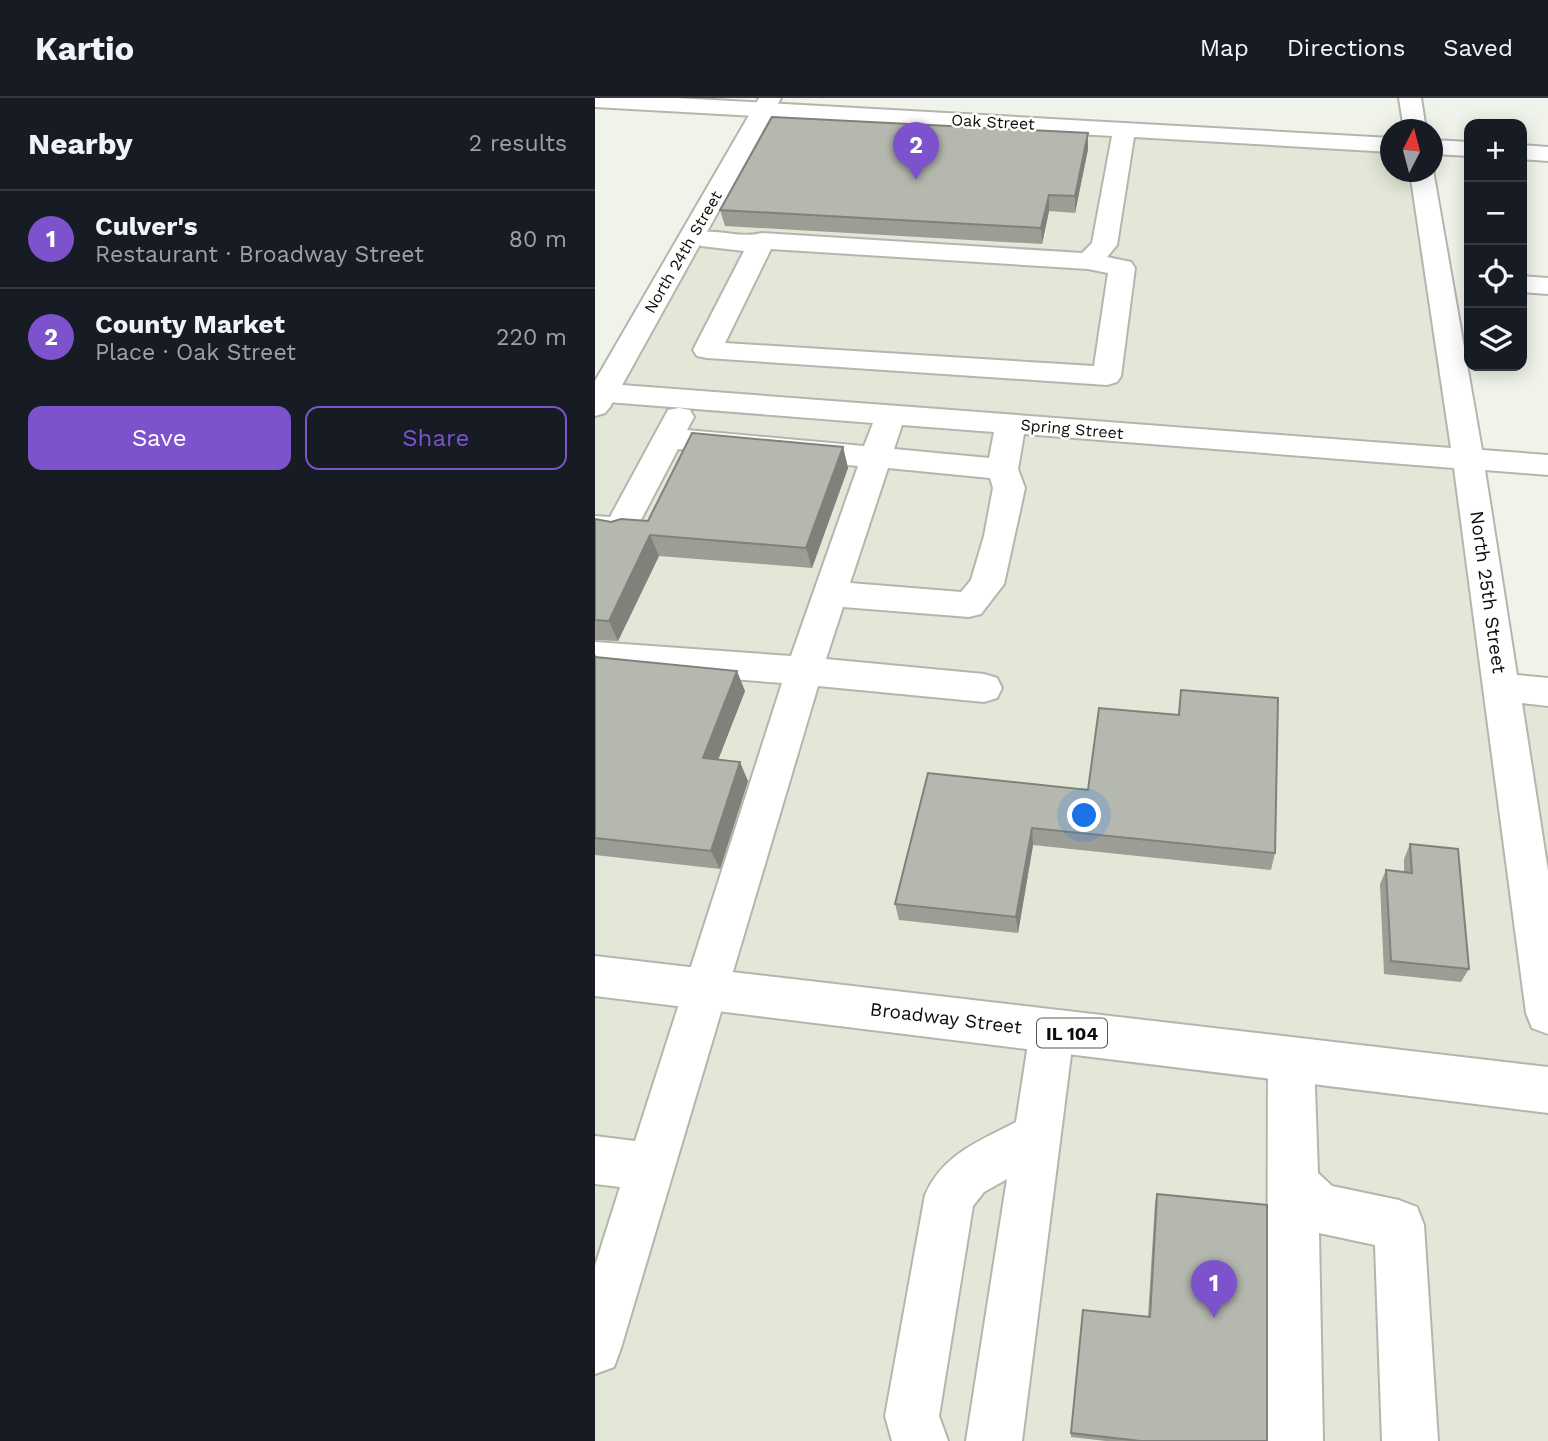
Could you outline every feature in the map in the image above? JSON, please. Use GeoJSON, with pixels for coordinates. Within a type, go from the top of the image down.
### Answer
{"type":"FeatureCollection","features":[{"type":"Feature","properties":{"kind":"street"},"geometry":{"type":"LineString","coordinates":[[976,131],[984,98]]}},
{"type":"Feature","properties":{"kind":"street"},"geometry":{"type":"LineString","coordinates":[[1410,98],[1413,119]]}},
{"type":"Feature","properties":{"kind":"street"},"geometry":{"type":"LineString","coordinates":[[595,100],[767,104]]}},
{"type":"Feature","properties":{"kind":"street","name":"Oak Street"},"geometry":{"type":"LineString","coordinates":[[767,104],[839,114],[831,132],[881,135],[889,116],[976,131],[1123,139]]}},
{"type":"Feature","properties":{"kind":"street","name":"North 24th Street"},"geometry":{"type":"LineString","coordinates":[[598,397],[699,237],[767,104]]}},
{"type":"Feature","properties":{"kind":"street"},"geometry":{"type":"LineString","coordinates":[[1088,261],[1104,245],[1123,139],[1380,145]]}},
{"type":"Feature","properties":{"kind":"street"},"geometry":{"type":"LineString","coordinates":[[1443,148],[1464,149]]}},
{"type":"Feature","properties":{"kind":"street"},"geometry":{"type":"LineString","coordinates":[[1527,152],[1548,154]]}},
{"type":"Feature","properties":{"kind":"street","name":"North 25th Street"},"geometry":{"type":"LineString","coordinates":[[1425,182],[1454,280],[1468,459],[1546,990]]}},
{"type":"Feature","properties":{"kind":"street"},"geometry":{"type":"LineString","coordinates":[[699,237],[710,241],[756,244],[762,242],[1088,261],[1122,268],[1107,376],[707,350],[762,242]]}},
{"type":"Feature","properties":{"kind":"street"},"geometry":{"type":"LineString","coordinates":[[1527,284],[1548,286]]}},
{"type":"Feature","properties":{"kind":"street"},"geometry":{"type":"LineString","coordinates":[[853,412],[873,361]]}},
{"type":"Feature","properties":{"kind":"street"},"geometry":{"type":"LineString","coordinates":[[832,594],[969,605],[987,584],[1000,536],[1009,488],[1002,469],[1028,371]]}},
{"type":"Feature","properties":{"kind":"street","name":"Spring Street"},"geometry":{"type":"LineString","coordinates":[[598,397],[688,399],[1548,465]]}},
{"type":"Feature","properties":{"kind":"street"},"geometry":{"type":"LineString","coordinates":[[595,527],[620,529],[688,399]]}},
{"type":"Feature","properties":{"kind":"street"},"geometry":{"type":"LineString","coordinates":[[595,1348],[804,671],[890,415]]}},
{"type":"Feature","properties":{"kind":"street"},"geometry":{"type":"LineString","coordinates":[[668,438],[876,456],[914,463],[1002,469]]}},
{"type":"Feature","properties":{"kind":"street"},"geometry":{"type":"LineString","coordinates":[[595,654],[984,688]]}},
{"type":"Feature","properties":{"kind":"street"},"geometry":{"type":"LineString","coordinates":[[1502,687],[1548,692]]}},
{"type":"Feature","properties":{"kind":"street","name":"Broadway Street"},"geometry":{"type":"LineString","coordinates":[[595,976],[1548,1090]]}},
{"type":"Feature","properties":{"kind":"street"},"geometry":{"type":"LineString","coordinates":[[993,1441],[1052,1031]]}},
{"type":"Feature","properties":{"kind":"street"},"geometry":{"type":"LineString","coordinates":[[1291,1059],[1295,1441]]}},
{"type":"Feature","properties":{"kind":"street"},"geometry":{"type":"LineString","coordinates":[[920,1441],[912,1416],[950,1195],[967,1175],[1035,1138]]}},
{"type":"Feature","properties":{"kind":"street"},"geometry":{"type":"LineString","coordinates":[[595,1160],[649,1167]]}},
{"type":"Feature","properties":{"kind":"street"},"geometry":{"type":"LineString","coordinates":[[1293,1184],[1319,1208],[1399,1225],[1410,1441]]}},
{"type":"Feature","properties":{"kind":"shaded area"},"geometry":{"type":"Polygon","coordinates":[[[764,109],[1380,144],[1380,182],[1424,182],[1502,686],[1548,691],[1548,1441],[595,1441],[595,407],[764,109]]]}},
{"type":"Feature","properties":{"kind":"building"},"geometry":{"type":"Polygon","coordinates":[[[772,117],[1088,133],[1075,196],[1049,195],[1041,228],[720,210],[772,117]]]}},
{"type":"Feature","properties":{"kind":"building"},"geometry":{"type":"Polygon","coordinates":[[[692,433],[843,447],[806,548],[650,535],[609,621],[595,620],[595,519],[611,522],[621,519],[648,521],[692,433]]]}},
{"type":"Feature","properties":{"kind":"building"},"geometry":{"type":"Polygon","coordinates":[[[595,657],[737,671],[703,758],[740,762],[711,851],[595,838],[595,657]]]}},
{"type":"Feature","properties":{"kind":"building"},"geometry":{"type":"Polygon","coordinates":[[[1181,690],[1278,698],[1275,853],[1032,828],[1016,917],[895,904],[928,773],[1088,790],[1099,708],[1179,715],[1181,690]]]}},
{"type":"Feature","properties":{"kind":"building"},"geometry":{"type":"Polygon","coordinates":[[[1410,844],[1458,849],[1469,969],[1391,961],[1386,870],[1412,873],[1410,844]]]}},
{"type":"Feature","properties":{"kind":"building"},"geometry":{"type":"Polygon","coordinates":[[[1157,1194],[1267,1205],[1267,1441],[1140,1441],[1071,1433],[1083,1310],[1150,1317],[1157,1194]]]}},
{"type":"Feature","properties":{"kind":"place","name":"County Market"},"geometry":{"type":"Point","coordinates":[916,180]}},
{"type":"Feature","properties":{"kind":"place","name":"Culver's"},"geometry":{"type":"Point","coordinates":[1214,1318]}}]}
